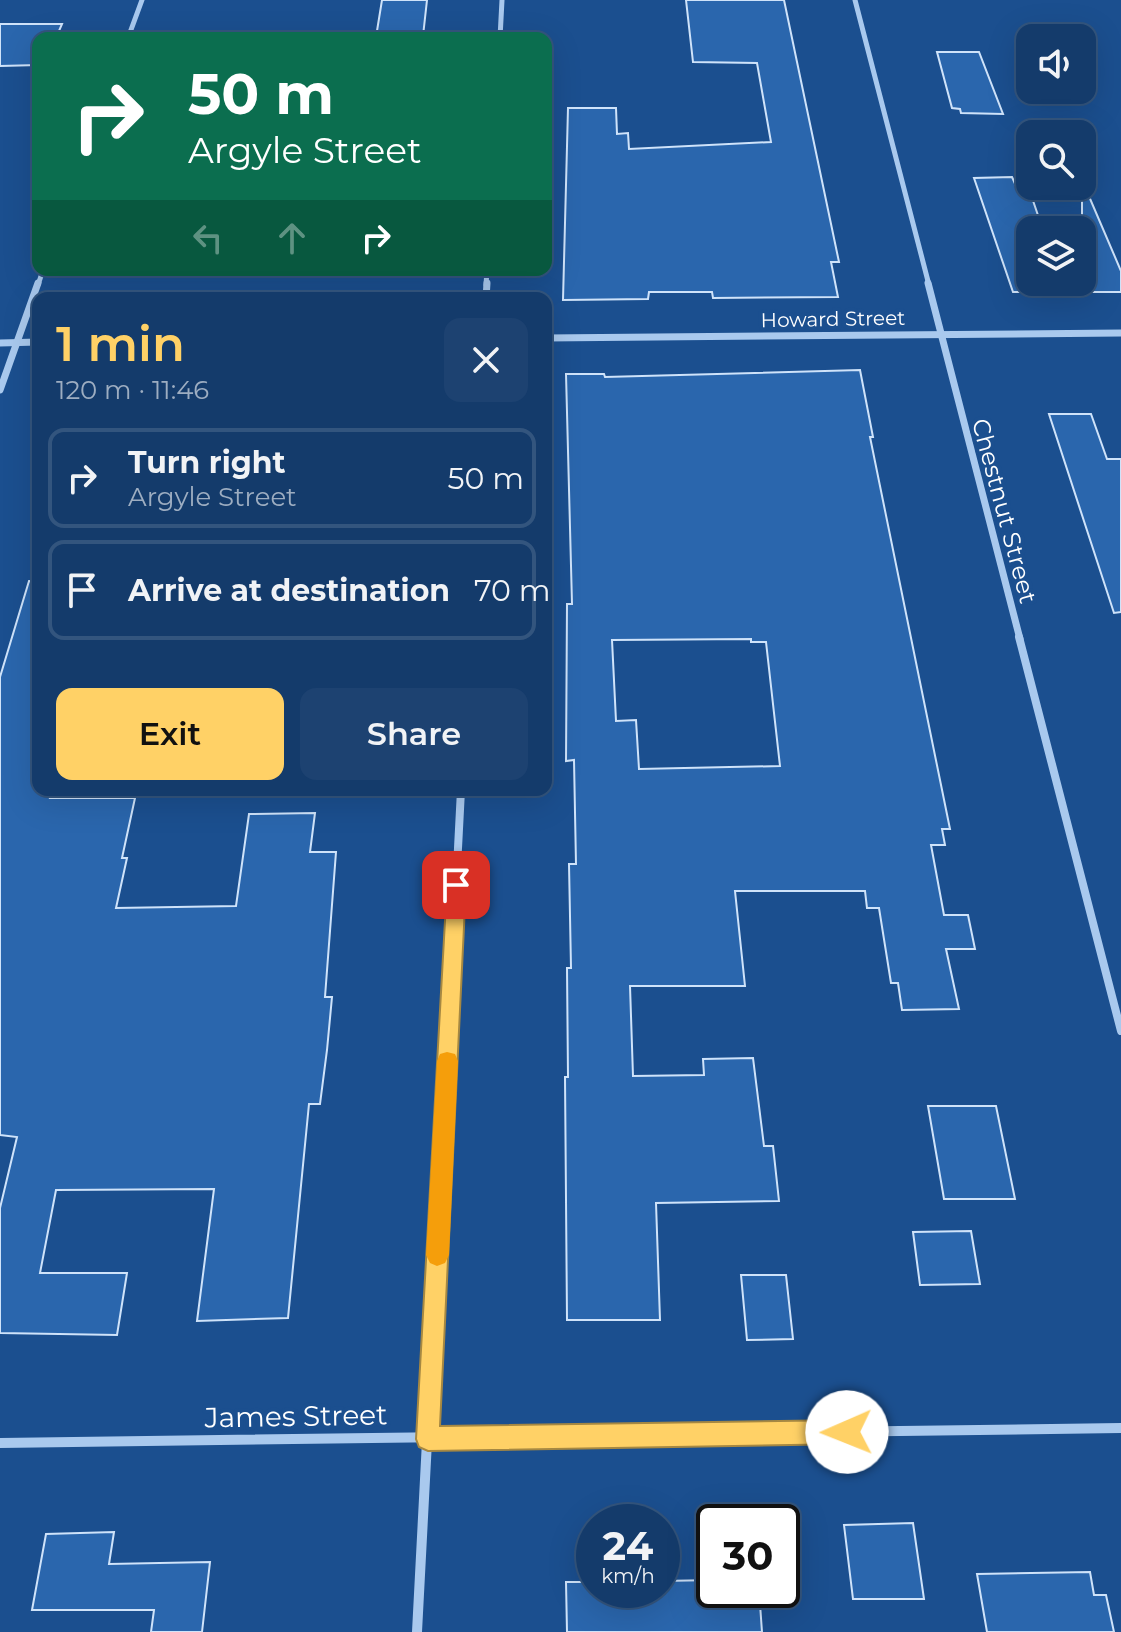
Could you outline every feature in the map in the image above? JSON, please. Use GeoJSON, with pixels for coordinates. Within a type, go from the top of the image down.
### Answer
{"type":"FeatureCollection","features":[{"type":"Feature","properties":{"kind":"street"},"geometry":{"type":"LineString","coordinates":[[130,32],[142,0]]}},
{"type":"Feature","properties":{"kind":"street"},"geometry":{"type":"LineString","coordinates":[[500,32],[502,0]]}},
{"type":"Feature","properties":{"kind":"street","name":"Chestnut Street"},"geometry":{"type":"LineString","coordinates":[[855,0],[1121,1031]]}},
{"type":"Feature","properties":{"kind":"street"},"geometry":{"type":"LineString","coordinates":[[0,390],[32,300]]}},
{"type":"Feature","properties":{"kind":"street","name":"Howard Street"},"geometry":{"type":"LineString","coordinates":[[552,338],[1121,333]]}},
{"type":"Feature","properties":{"kind":"street"},"geometry":{"type":"LineString","coordinates":[[0,343],[32,342]]}},
{"type":"Feature","properties":{"kind":"street"},"geometry":{"type":"LineString","coordinates":[[417,1632],[461,796]]}},
{"type":"Feature","properties":{"kind":"street","name":"James Street"},"geometry":{"type":"LineString","coordinates":[[0,1443],[1121,1428]]}},
{"type":"Feature","properties":{"kind":"building"},"geometry":{"type":"Polygon","coordinates":[[[382,0],[427,0],[423,32],[377,32],[382,0]]]}},
{"type":"Feature","properties":{"kind":"building"},"geometry":{"type":"Polygon","coordinates":[[[686,0],[784,0],[839,262],[831,262],[838,297],[713,298],[712,292],[649,292],[648,299],[563,300],[568,108],[616,108],[617,134],[628,133],[629,149],[771,142],[757,63],[693,62],[686,0]]]}},
{"type":"Feature","properties":{"kind":"building"},"geometry":{"type":"Polygon","coordinates":[[[0,24],[62,24],[59,32],[32,32],[32,65],[0,66],[0,24]]]}},
{"type":"Feature","properties":{"kind":"building"},"geometry":{"type":"Polygon","coordinates":[[[937,52],[979,52],[1003,114],[961,113],[960,109],[952,108],[937,52]]]}},
{"type":"Feature","properties":{"kind":"building"},"geometry":{"type":"Polygon","coordinates":[[[1012,177],[1016,200],[1033,200],[1038,216],[1016,216],[1016,292],[1013,292],[974,178],[1012,177]]]}},
{"type":"Feature","properties":{"kind":"building"},"geometry":{"type":"Polygon","coordinates":[[[1082,200],[1091,200],[1121,271],[1121,292],[1096,292],[1096,216],[1082,216],[1082,200]]]}},
{"type":"Feature","properties":{"kind":"building"},"geometry":{"type":"Polygon","coordinates":[[[860,370],[873,437],[870,437],[950,829],[942,829],[945,845],[931,845],[944,915],[968,915],[975,949],[946,949],[959,1009],[902,1010],[898,983],[891,983],[879,908],[867,908],[865,891],[735,891],[745,986],[630,986],[633,1076],[704,1075],[703,1059],[753,1058],[764,1146],[773,1146],[779,1201],[656,1203],[660,1320],[567,1320],[565,1077],[568,1077],[567,968],[571,968],[569,864],[576,864],[574,760],[566,761],[567,604],[572,604],[566,374],[604,374],[605,377],[860,370]],[[751,639],[612,640],[616,721],[636,720],[639,769],[780,766],[766,642],[751,642],[751,639]]]}},
{"type":"Feature","properties":{"kind":"building"},"geometry":{"type":"Polygon","coordinates":[[[1049,414],[1091,414],[1107,459],[1121,459],[1121,612],[1114,613],[1049,414]]]}},
{"type":"Feature","properties":{"kind":"building"},"geometry":{"type":"Polygon","coordinates":[[[29,581],[32,581],[32,796],[135,798],[122,858],[127,858],[116,908],[236,906],[249,814],[315,813],[310,852],[336,852],[325,997],[332,997],[327,1050],[320,1104],[309,1104],[288,1318],[197,1321],[214,1189],[56,1190],[40,1273],[127,1273],[117,1335],[0,1333],[0,1208],[17,1137],[0,1135],[0,677],[29,581]]]}},
{"type":"Feature","properties":{"kind":"building"},"geometry":{"type":"Polygon","coordinates":[[[928,1106],[996,1106],[1015,1199],[944,1199],[928,1106]]]}},
{"type":"Feature","properties":{"kind":"building"},"geometry":{"type":"Polygon","coordinates":[[[971,1231],[980,1284],[920,1285],[913,1232],[971,1231]]]}},
{"type":"Feature","properties":{"kind":"building"},"geometry":{"type":"Polygon","coordinates":[[[741,1275],[786,1275],[793,1339],[747,1340],[741,1275]]]}},
{"type":"Feature","properties":{"kind":"building"},"geometry":{"type":"Polygon","coordinates":[[[913,1523],[924,1599],[853,1599],[844,1525],[913,1523]]]}},
{"type":"Feature","properties":{"kind":"building"},"geometry":{"type":"Polygon","coordinates":[[[114,1532],[109,1564],[210,1562],[202,1632],[151,1632],[154,1610],[32,1610],[46,1534],[114,1532]]]}},
{"type":"Feature","properties":{"kind":"building"},"geometry":{"type":"Polygon","coordinates":[[[1090,1572],[1094,1595],[1106,1595],[1114,1632],[987,1632],[977,1574],[1090,1572]]]}},
{"type":"Feature","properties":{"kind":"building"},"geometry":{"type":"Polygon","coordinates":[[[696,1580],[696,1608],[760,1608],[762,1632],[567,1632],[566,1582],[576,1582],[576,1608],[680,1608],[680,1581],[696,1580]]]}},
{"type":"Feature","properties":{"kind":"slow traffic"},"geometry":{"type":"LineString","coordinates":[[437,1255],[447,1061]]}},
{"type":"Feature","properties":{"kind":"route"},"geometry":{"type":"LineString","coordinates":[[456,885],[428,1439],[847,1432]]}}]}
